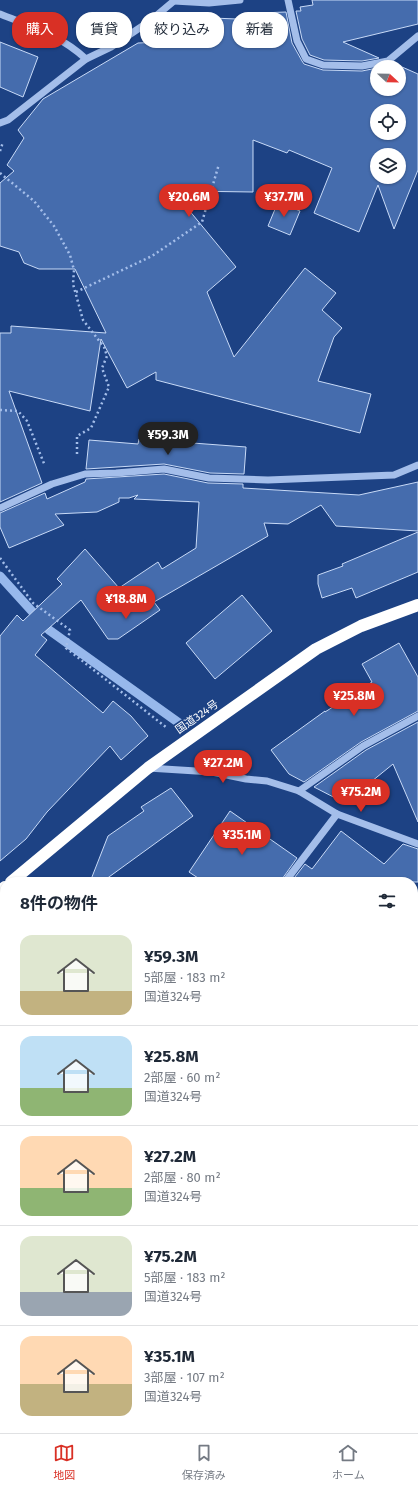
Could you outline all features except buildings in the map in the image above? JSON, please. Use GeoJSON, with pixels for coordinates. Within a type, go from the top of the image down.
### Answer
{"type":"FeatureCollection","features":[{"type":"Feature","properties":{"kind":"highway","name":"国道324号"},"geometry":{"type":"LineString","coordinates":[[17,877],[148,768],[316,649],[361,626],[418,605]]}},
{"type":"Feature","properties":{"kind":"street"},"geometry":{"type":"LineString","coordinates":[[0,123],[8,120],[86,59],[111,46],[150,21],[175,0],[210,3],[240,0]]}},
{"type":"Feature","properties":{"kind":"street"},"geometry":{"type":"LineString","coordinates":[[288,0],[297,41],[306,59],[323,65],[362,66],[388,61],[418,36]]}},
{"type":"Feature","properties":{"kind":"street"},"geometry":{"type":"LineString","coordinates":[[0,14],[54,35],[76,49],[86,59]]}},
{"type":"Feature","properties":{"kind":"street"},"geometry":{"type":"LineString","coordinates":[[0,508],[52,484],[85,474],[164,469],[209,478],[268,480],[394,475],[418,465]]}},
{"type":"Feature","properties":{"kind":"street"},"geometry":{"type":"LineString","coordinates":[[299,791],[363,746],[418,716]]}},
{"type":"Feature","properties":{"kind":"street"},"geometry":{"type":"LineString","coordinates":[[148,768],[212,772],[246,779],[267,781],[299,791],[337,814],[418,844]]}},
{"type":"Feature","properties":{"kind":"street"},"geometry":{"type":"LineString","coordinates":[[289,877],[337,814]]}},
{"type":"Feature","properties":{"kind":"path"},"geometry":{"type":"LineString","coordinates":[[76,292],[152,256],[202,222],[219,164]]}},
{"type":"Feature","properties":{"kind":"path"},"geometry":{"type":"LineString","coordinates":[[0,173],[34,201],[54,226],[70,255],[74,270],[74,284],[83,320],[104,347],[107,356],[102,368],[109,387],[91,428],[77,436],[77,476]]}},
{"type":"Feature","properties":{"kind":"path"},"geometry":{"type":"LineString","coordinates":[[0,410],[18,411],[27,421],[52,484]]}},
{"type":"Feature","properties":{"kind":"path"},"geometry":{"type":"LineString","coordinates":[[0,558],[33,603],[70,630],[66,648],[185,742]]}},
{"type":"Feature","properties":{"kind":"waterway"},"geometry":{"type":"LineString","coordinates":[[0,576],[49,630],[179,723]]}}]}
